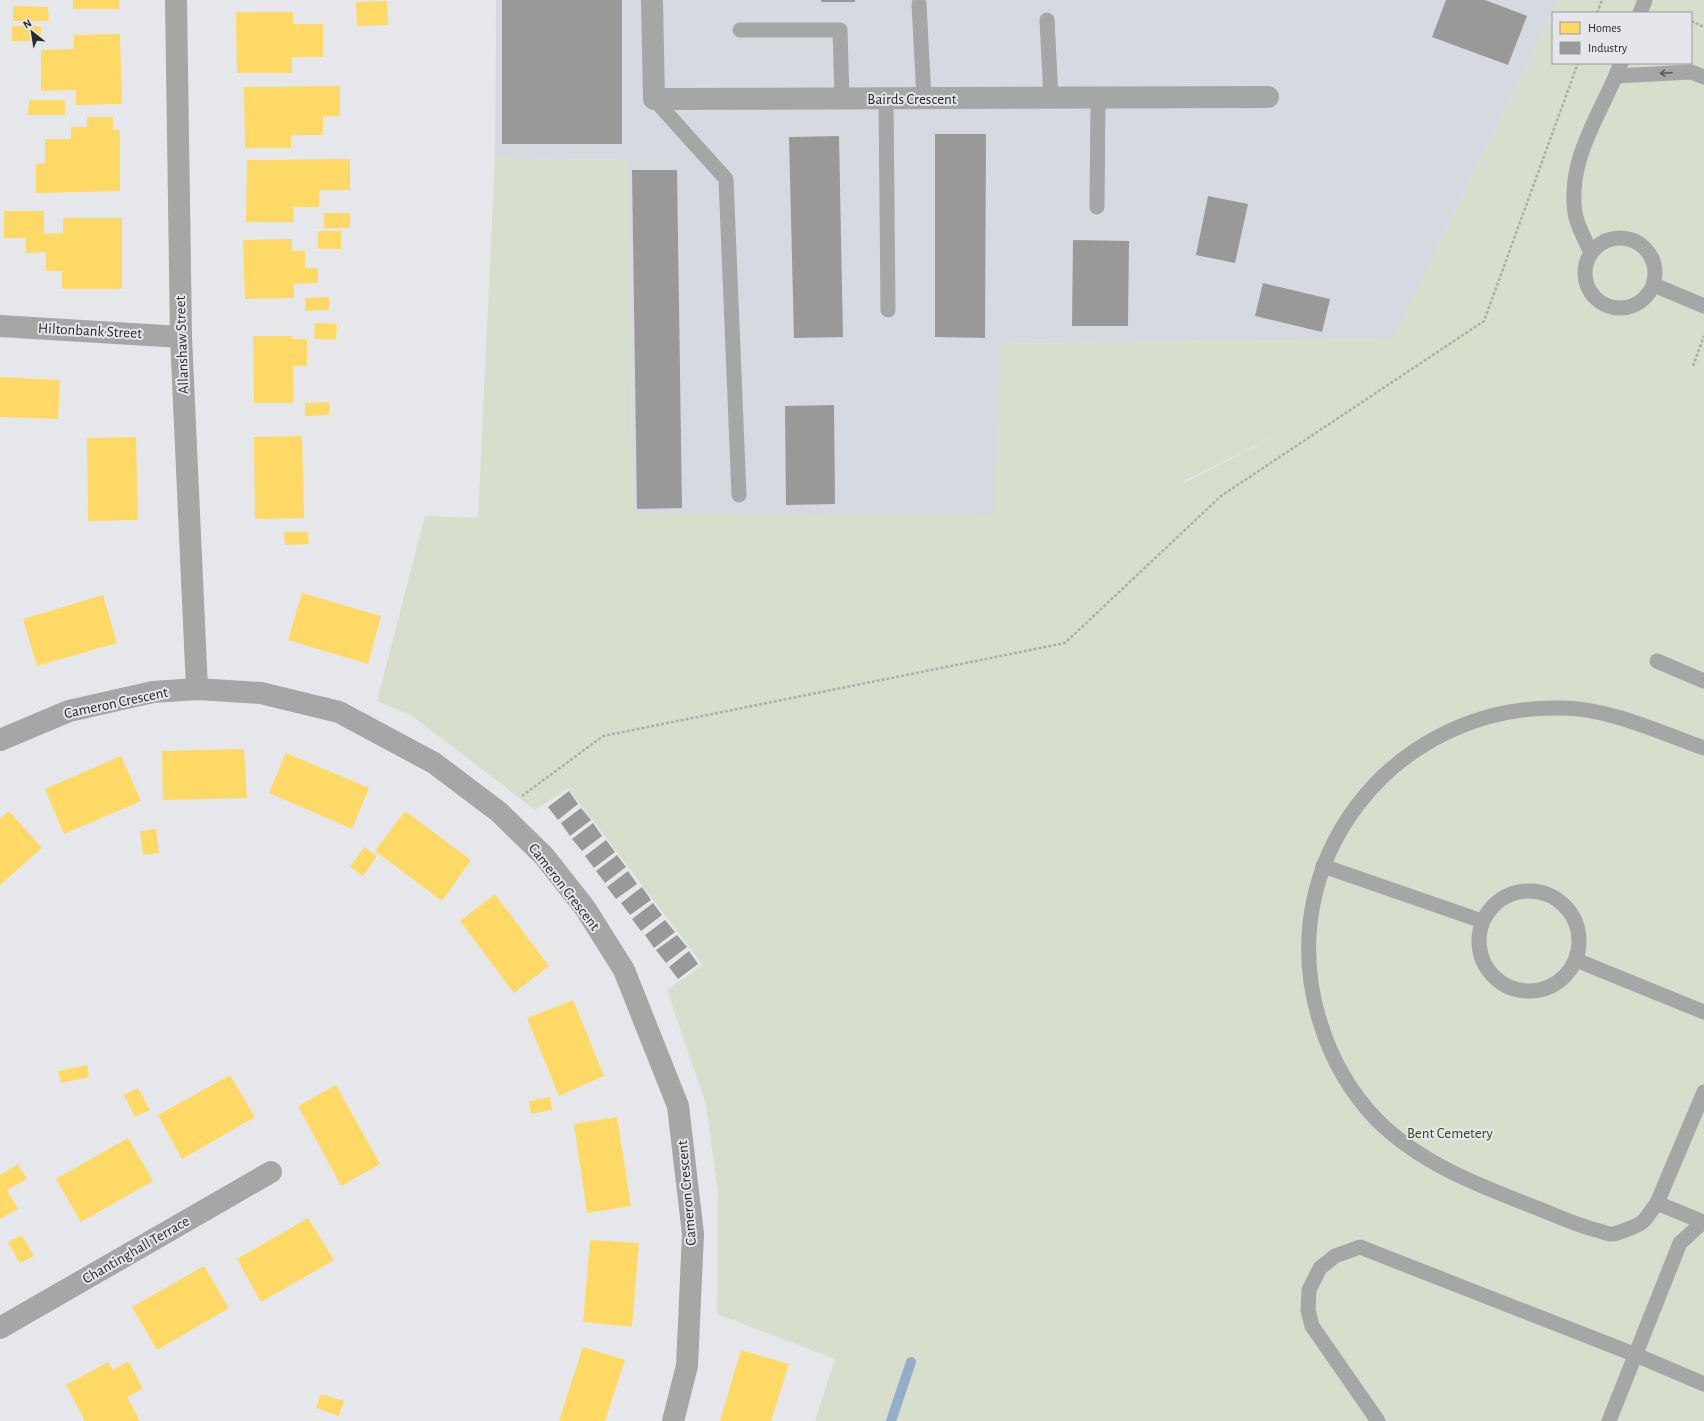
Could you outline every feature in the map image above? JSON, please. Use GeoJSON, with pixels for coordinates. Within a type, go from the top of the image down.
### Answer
{"type":"FeatureCollection","features":[{"type":"Feature","properties":{"kind":"street","name":"Allanshaw Street"},"geometry":{"type":"LineString","coordinates":[[176,0],[181,337],[197,689]]}},
{"type":"Feature","properties":{"kind":"street"},"geometry":{"type":"LineString","coordinates":[[652,0],[654,99]]}},
{"type":"Feature","properties":{"kind":"street","name":"Bairds Crescent"},"geometry":{"type":"LineString","coordinates":[[654,99],[1268,97]]}},
{"type":"Feature","properties":{"kind":"street","name":"Hiltonbank Street"},"geometry":{"type":"LineString","coordinates":[[0,326],[181,337]]}},
{"type":"Feature","properties":{"kind":"street","name":"Cameron Crescent"},"geometry":{"type":"LineString","coordinates":[[0,740],[69,711],[153,692],[197,689],[261,693],[339,712],[434,762],[499,812],[544,856],[585,908],[624,970],[678,1106],[693,1234],[687,1366],[673,1421]]}},
{"type":"Feature","properties":{"kind":"street","name":"Chantinghall Terrace"},"geometry":{"type":"LineString","coordinates":[[0,1328],[271,1172]]}},
{"type":"Feature","properties":{"kind":"lane"},"geometry":{"type":"LineString","coordinates":[[1640,12],[1645,0]]}},
{"type":"Feature","properties":{"kind":"lane"},"geometry":{"type":"LineString","coordinates":[[919,4],[924,98]]}},
{"type":"Feature","properties":{"kind":"lane"},"geometry":{"type":"LineString","coordinates":[[1047,20],[1051,98]]}},
{"type":"Feature","properties":{"kind":"lane"},"geometry":{"type":"LineString","coordinates":[[740,30],[840,30],[842,99]]}},
{"type":"Feature","properties":{"kind":"lane"},"geometry":{"type":"LineString","coordinates":[[1591,253],[1575,215],[1573,181],[1586,138],[1618,69],[1691,72],[1704,77]]}},
{"type":"Feature","properties":{"kind":"lane"},"geometry":{"type":"LineString","coordinates":[[886,98],[888,310]]}},
{"type":"Feature","properties":{"kind":"lane"},"geometry":{"type":"LineString","coordinates":[[1097,207],[1098,98]]}},
{"type":"Feature","properties":{"kind":"lane"},"geometry":{"type":"LineString","coordinates":[[654,99],[726,179],[739,495]]}},
{"type":"Feature","properties":{"kind":"lane"},"geometry":{"type":"LineString","coordinates":[[1621,237],[1637,241],[1650,253],[1656,277],[1654,285],[1648,296],[1637,305],[1615,308],[1600,303],[1591,293],[1585,281],[1585,271],[1591,253],[1604,241],[1621,237]]}},
{"type":"Feature","properties":{"kind":"lane"},"geometry":{"type":"LineString","coordinates":[[1654,285],[1704,306]]}},
{"type":"Feature","properties":{"kind":"lane"},"geometry":{"type":"LineString","coordinates":[[1657,661],[1704,680]]}},
{"type":"Feature","properties":{"kind":"lane"},"geometry":{"type":"LineString","coordinates":[[1704,748],[1607,714],[1564,708],[1519,709],[1473,720],[1421,745],[1384,774],[1346,820],[1323,866],[1313,904],[1308,956],[1314,1005],[1332,1055],[1349,1085],[1377,1120],[1412,1150],[1465,1179],[1582,1226],[1612,1235],[1642,1223],[1657,1203],[1704,1092]]}},
{"type":"Feature","properties":{"kind":"lane"},"geometry":{"type":"LineString","coordinates":[[1323,866],[1482,921]]}},
{"type":"Feature","properties":{"kind":"lane"},"geometry":{"type":"LineString","coordinates":[[1538,891],[1558,899],[1573,916],[1579,938],[1576,960],[1563,978],[1543,989],[1521,990],[1500,982],[1485,965],[1479,943],[1482,921],[1496,903],[1515,892],[1538,891]]}},
{"type":"Feature","properties":{"kind":"lane"},"geometry":{"type":"LineString","coordinates":[[1576,960],[1704,1012]]}},
{"type":"Feature","properties":{"kind":"lane"},"geometry":{"type":"LineString","coordinates":[[1609,1421],[1680,1243],[1704,1222],[1657,1203]]}},
{"type":"Feature","properties":{"kind":"lane"},"geometry":{"type":"LineString","coordinates":[[1378,1421],[1312,1326],[1308,1310],[1309,1290],[1320,1268],[1335,1256],[1360,1247],[1636,1355],[1704,1384]]}},
{"type":"Feature","properties":{"kind":"path"},"geometry":{"type":"LineString","coordinates":[[1597,12],[1602,0]]}},
{"type":"Feature","properties":{"kind":"path"},"geometry":{"type":"LineString","coordinates":[[1692,21],[1704,26]]}},
{"type":"Feature","properties":{"kind":"path"},"geometry":{"type":"LineString","coordinates":[[499,812],[603,736],[1065,643],[1221,496],[1484,321],[1578,64]]}},
{"type":"Feature","properties":{"kind":"path"},"geometry":{"type":"LineString","coordinates":[[1693,366],[1704,336]]}},
{"type":"Feature","properties":{"kind":"shaded area"},"geometry":{"type":"Polygon","coordinates":[[[496,0],[1559,0],[1393,339],[1002,344],[995,515],[633,513],[628,160],[495,158],[496,0]]]}},
{"type":"Feature","properties":{"kind":"green space","name":"Bent Cemetery"},"geometry":{"type":"Polygon","coordinates":[[[1559,0],[1704,0],[1704,1421],[815,1421],[835,1359],[717,1314],[718,1193],[706,1104],[667,990],[703,965],[568,788],[535,810],[411,715],[377,701],[425,516],[478,518],[495,158],[628,160],[633,513],[994,515],[1002,344],[1393,339],[1552,14],[1552,64],[1692,64],[1692,12],[1553,12],[1559,0]],[[1282,432],[1186,480],[1182,484],[1282,432]]]}},
{"type":"Feature","properties":{"kind":"building: Homes"},"geometry":{"type":"Polygon","coordinates":[[[73,0],[119,0],[120,9],[73,9],[73,0]]]}},
{"type":"Feature","properties":{"kind":"building: Homes"},"geometry":{"type":"Polygon","coordinates":[[[387,1],[388,25],[357,26],[356,2],[387,1]]]}},
{"type":"Feature","properties":{"kind":"building: Homes"},"geometry":{"type":"Polygon","coordinates":[[[13,6],[48,7],[49,21],[13,21],[13,6]]]}},
{"type":"Feature","properties":{"kind":"building: Homes"},"geometry":{"type":"Polygon","coordinates":[[[236,12],[293,12],[293,24],[323,24],[323,57],[292,57],[292,73],[237,73],[236,12]]]}},
{"type":"Feature","properties":{"kind":"building: Homes"},"geometry":{"type":"Polygon","coordinates":[[[12,26],[41,26],[40,41],[12,41],[12,26]]]}},
{"type":"Feature","properties":{"kind":"building: Homes"},"geometry":{"type":"Polygon","coordinates":[[[120,34],[122,104],[76,105],[76,90],[41,91],[41,50],[74,49],[74,35],[120,34]]]}},
{"type":"Feature","properties":{"kind":"building: Homes"},"geometry":{"type":"Polygon","coordinates":[[[340,86],[340,116],[323,116],[323,135],[291,135],[291,148],[245,148],[244,87],[340,86]]]}},
{"type":"Feature","properties":{"kind":"building: Homes"},"geometry":{"type":"Polygon","coordinates":[[[29,100],[65,100],[65,115],[28,115],[29,100]]]}},
{"type":"Feature","properties":{"kind":"building: Homes"},"geometry":{"type":"Polygon","coordinates":[[[87,117],[113,117],[113,130],[120,130],[120,191],[36,193],[36,164],[45,163],[45,139],[71,139],[71,127],[87,127],[87,117]]]}},
{"type":"Feature","properties":{"kind":"building: Homes"},"geometry":{"type":"Polygon","coordinates":[[[350,159],[350,190],[319,190],[319,207],[293,207],[294,222],[246,222],[247,160],[350,159]]]}},
{"type":"Feature","properties":{"kind":"building: Homes"},"geometry":{"type":"Polygon","coordinates":[[[4,211],[44,211],[44,234],[63,233],[63,218],[122,218],[122,289],[62,289],[62,271],[46,271],[46,252],[26,253],[26,238],[4,238],[4,211]]]}},
{"type":"Feature","properties":{"kind":"building: Homes"},"geometry":{"type":"Polygon","coordinates":[[[324,213],[350,213],[350,228],[324,228],[324,213]]]}},
{"type":"Feature","properties":{"kind":"building: Homes"},"geometry":{"type":"Polygon","coordinates":[[[318,231],[341,231],[341,249],[318,249],[318,231]]]}},
{"type":"Feature","properties":{"kind":"building: Homes"},"geometry":{"type":"Polygon","coordinates":[[[292,239],[292,251],[305,251],[305,268],[318,268],[318,283],[294,284],[294,298],[245,299],[243,240],[292,239]]]}},
{"type":"Feature","properties":{"kind":"building: Homes"},"geometry":{"type":"Polygon","coordinates":[[[329,297],[329,310],[305,311],[305,298],[329,297]]]}},
{"type":"Feature","properties":{"kind":"building: Homes"},"geometry":{"type":"Polygon","coordinates":[[[315,323],[337,324],[336,340],[314,339],[315,323]]]}},
{"type":"Feature","properties":{"kind":"building: Homes"},"geometry":{"type":"Polygon","coordinates":[[[253,336],[293,336],[292,339],[307,339],[307,366],[293,366],[293,403],[254,403],[253,336]]]}},
{"type":"Feature","properties":{"kind":"building: Homes"},"geometry":{"type":"Polygon","coordinates":[[[0,377],[60,380],[58,419],[0,417],[0,377]]]}},
{"type":"Feature","properties":{"kind":"building: Homes"},"geometry":{"type":"Polygon","coordinates":[[[329,402],[329,415],[305,416],[305,403],[329,402]]]}},
{"type":"Feature","properties":{"kind":"building: Homes"},"geometry":{"type":"Polygon","coordinates":[[[302,436],[304,518],[255,519],[254,437],[302,436]]]}},
{"type":"Feature","properties":{"kind":"building: Homes"},"geometry":{"type":"Polygon","coordinates":[[[136,437],[138,520],[88,521],[87,438],[136,437]]]}},
{"type":"Feature","properties":{"kind":"building: Homes"},"geometry":{"type":"Polygon","coordinates":[[[284,532],[308,532],[309,544],[285,545],[284,532]]]}},
{"type":"Feature","properties":{"kind":"building: Homes"},"geometry":{"type":"Polygon","coordinates":[[[302,593],[381,616],[368,664],[288,640],[302,593]]]}},
{"type":"Feature","properties":{"kind":"building: Homes"},"geometry":{"type":"Polygon","coordinates":[[[103,595],[117,643],[37,666],[23,619],[103,595]]]}},
{"type":"Feature","properties":{"kind":"building: Homes"},"geometry":{"type":"Polygon","coordinates":[[[244,749],[247,798],[163,800],[162,751],[244,749]]]}},
{"type":"Feature","properties":{"kind":"building: Homes"},"geometry":{"type":"Polygon","coordinates":[[[286,753],[369,788],[352,829],[269,793],[286,753]]]}},
{"type":"Feature","properties":{"kind":"building: Homes"},"geometry":{"type":"Polygon","coordinates":[[[121,756],[141,801],[64,834],[45,789],[121,756]]]}},
{"type":"Feature","properties":{"kind":"building: Homes"},"geometry":{"type":"Polygon","coordinates":[[[9,811],[42,848],[0,885],[0,819],[9,811]]]}},
{"type":"Feature","properties":{"kind":"building: Homes"},"geometry":{"type":"Polygon","coordinates":[[[405,811],[471,860],[442,901],[375,851],[405,811]]]}},
{"type":"Feature","properties":{"kind":"building: Homes"},"geometry":{"type":"Polygon","coordinates":[[[156,829],[159,853],[143,855],[140,831],[156,829]]]}},
{"type":"Feature","properties":{"kind":"building: Homes"},"geometry":{"type":"Polygon","coordinates":[[[364,847],[377,856],[363,876],[350,867],[364,847]]]}},
{"type":"Feature","properties":{"kind":"building: Homes"},"geometry":{"type":"Polygon","coordinates":[[[495,894],[549,966],[514,993],[460,921],[495,894]]]}},
{"type":"Feature","properties":{"kind":"building: Homes"},"geometry":{"type":"Polygon","coordinates":[[[573,1000],[604,1076],[559,1096],[527,1018],[573,1000]]]}},
{"type":"Feature","properties":{"kind":"building: Homes"},"geometry":{"type":"Polygon","coordinates":[[[87,1065],[89,1077],[61,1083],[58,1071],[87,1065]]]}},
{"type":"Feature","properties":{"kind":"building: Homes"},"geometry":{"type":"Polygon","coordinates":[[[230,1075],[255,1117],[182,1159],[158,1115],[230,1075]]]}},
{"type":"Feature","properties":{"kind":"building: Homes"},"geometry":{"type":"Polygon","coordinates":[[[336,1085],[380,1164],[341,1186],[298,1106],[336,1085]]]}},
{"type":"Feature","properties":{"kind":"building: Homes"},"geometry":{"type":"Polygon","coordinates":[[[138,1088],[150,1110],[135,1117],[124,1095],[138,1088]]]}},
{"type":"Feature","properties":{"kind":"building: Homes"},"geometry":{"type":"Polygon","coordinates":[[[550,1097],[552,1110],[531,1114],[529,1101],[550,1097]]]}},
{"type":"Feature","properties":{"kind":"building: Homes"},"geometry":{"type":"Polygon","coordinates":[[[617,1117],[631,1206],[587,1213],[574,1124],[617,1117]]]}},
{"type":"Feature","properties":{"kind":"building: Homes"},"geometry":{"type":"Polygon","coordinates":[[[128,1138],[153,1181],[81,1222],[56,1179],[128,1138]]]}},
{"type":"Feature","properties":{"kind":"building: Homes"},"geometry":{"type":"Polygon","coordinates":[[[18,1164],[27,1179],[7,1190],[18,1209],[0,1219],[0,1175],[18,1164]]]}},
{"type":"Feature","properties":{"kind":"building: Homes"},"geometry":{"type":"Polygon","coordinates":[[[308,1218],[334,1260],[261,1302],[237,1259],[308,1218]]]}},
{"type":"Feature","properties":{"kind":"building: Homes"},"geometry":{"type":"Polygon","coordinates":[[[22,1235],[34,1256],[20,1263],[8,1242],[22,1235]]]}},
{"type":"Feature","properties":{"kind":"building: Homes"},"geometry":{"type":"Polygon","coordinates":[[[590,1240],[639,1243],[632,1327],[583,1322],[590,1240]]]}},
{"type":"Feature","properties":{"kind":"building: Homes"},"geometry":{"type":"Polygon","coordinates":[[[204,1266],[229,1308],[157,1350],[132,1307],[204,1266]]]}},
{"type":"Feature","properties":{"kind":"building: Homes"},"geometry":{"type":"Polygon","coordinates":[[[583,1347],[625,1360],[605,1421],[559,1421],[583,1347]]]}},
{"type":"Feature","properties":{"kind":"building: Homes"},"geometry":{"type":"Polygon","coordinates":[[[741,1350],[789,1364],[771,1421],[720,1421],[741,1350]]]}},
{"type":"Feature","properties":{"kind":"building: Homes"},"geometry":{"type":"Polygon","coordinates":[[[128,1361],[143,1389],[127,1397],[140,1421],[85,1421],[66,1385],[108,1362],[113,1370],[128,1361]]]}},
{"type":"Feature","properties":{"kind":"building: Homes"},"geometry":{"type":"Polygon","coordinates":[[[321,1394],[344,1401],[339,1416],[316,1408],[321,1394]]]}},
{"type":"Feature","properties":{"kind":"building: Industry"},"geometry":{"type":"Polygon","coordinates":[[[502,0],[622,0],[622,144],[502,144],[502,0]]]}},
{"type":"Feature","properties":{"kind":"building: Industry"},"geometry":{"type":"Polygon","coordinates":[[[821,0],[855,0],[855,2],[821,2],[821,0]]]}},
{"type":"Feature","properties":{"kind":"building: Industry"},"geometry":{"type":"Polygon","coordinates":[[[1446,0],[1485,0],[1527,16],[1508,65],[1432,37],[1446,0]]]}},
{"type":"Feature","properties":{"kind":"building: Industry"},"geometry":{"type":"Polygon","coordinates":[[[935,134],[986,134],[985,338],[935,337],[935,134]]]}},
{"type":"Feature","properties":{"kind":"building: Industry"},"geometry":{"type":"Polygon","coordinates":[[[839,136],[843,337],[794,338],[789,137],[839,136]]]}},
{"type":"Feature","properties":{"kind":"building: Industry"},"geometry":{"type":"Polygon","coordinates":[[[632,170],[677,170],[682,508],[637,509],[632,170]]]}},
{"type":"Feature","properties":{"kind":"building: Industry"},"geometry":{"type":"Polygon","coordinates":[[[1208,196],[1248,204],[1235,263],[1196,255],[1208,196]]]}},
{"type":"Feature","properties":{"kind":"building: Industry"},"geometry":{"type":"Polygon","coordinates":[[[1073,240],[1129,241],[1128,326],[1072,326],[1073,240]]]}},
{"type":"Feature","properties":{"kind":"building: Industry"},"geometry":{"type":"Polygon","coordinates":[[[1263,283],[1330,299],[1322,332],[1255,316],[1263,283]]]}},
{"type":"Feature","properties":{"kind":"building: Industry"},"geometry":{"type":"Polygon","coordinates":[[[834,405],[835,504],[786,505],[785,406],[834,405]]]}},
{"type":"Feature","properties":{"kind":"building: Industry"},"geometry":{"type":"Polygon","coordinates":[[[569,791],[578,804],[558,820],[548,807],[569,791]]]}},
{"type":"Feature","properties":{"kind":"building: Industry"},"geometry":{"type":"Polygon","coordinates":[[[581,808],[591,820],[570,836],[561,823],[581,808]]]}},
{"type":"Feature","properties":{"kind":"building: Industry"},"geometry":{"type":"Polygon","coordinates":[[[593,823],[602,836],[582,851],[572,839],[593,823]]]}},
{"type":"Feature","properties":{"kind":"building: Industry"},"geometry":{"type":"Polygon","coordinates":[[[606,840],[615,852],[594,868],[585,856],[606,840]]]}},
{"type":"Feature","properties":{"kind":"building: Industry"},"geometry":{"type":"Polygon","coordinates":[[[617,855],[626,867],[605,883],[596,871],[617,855]]]}},
{"type":"Feature","properties":{"kind":"building: Industry"},"geometry":{"type":"Polygon","coordinates":[[[628,871],[637,884],[616,899],[607,887],[628,871]]]}},
{"type":"Feature","properties":{"kind":"building: Industry"},"geometry":{"type":"Polygon","coordinates":[[[642,887],[651,900],[630,915],[621,903],[642,887]]]}},
{"type":"Feature","properties":{"kind":"building: Industry"},"geometry":{"type":"Polygon","coordinates":[[[653,903],[662,915],[641,931],[632,919],[653,903]]]}},
{"type":"Feature","properties":{"kind":"building: Industry"},"geometry":{"type":"Polygon","coordinates":[[[665,920],[675,932],[654,948],[645,935],[665,920]]]}},
{"type":"Feature","properties":{"kind":"building: Industry"},"geometry":{"type":"Polygon","coordinates":[[[677,935],[687,947],[666,963],[656,950],[677,935]]]}},
{"type":"Feature","properties":{"kind":"building: Industry"},"geometry":{"type":"Polygon","coordinates":[[[689,951],[698,964],[678,979],[669,967],[689,951]]]}},
{"type":"Feature","properties":{"kind":"waterway"},"geometry":{"type":"LineString","coordinates":[[891,1421],[911,1362]]}}]}
